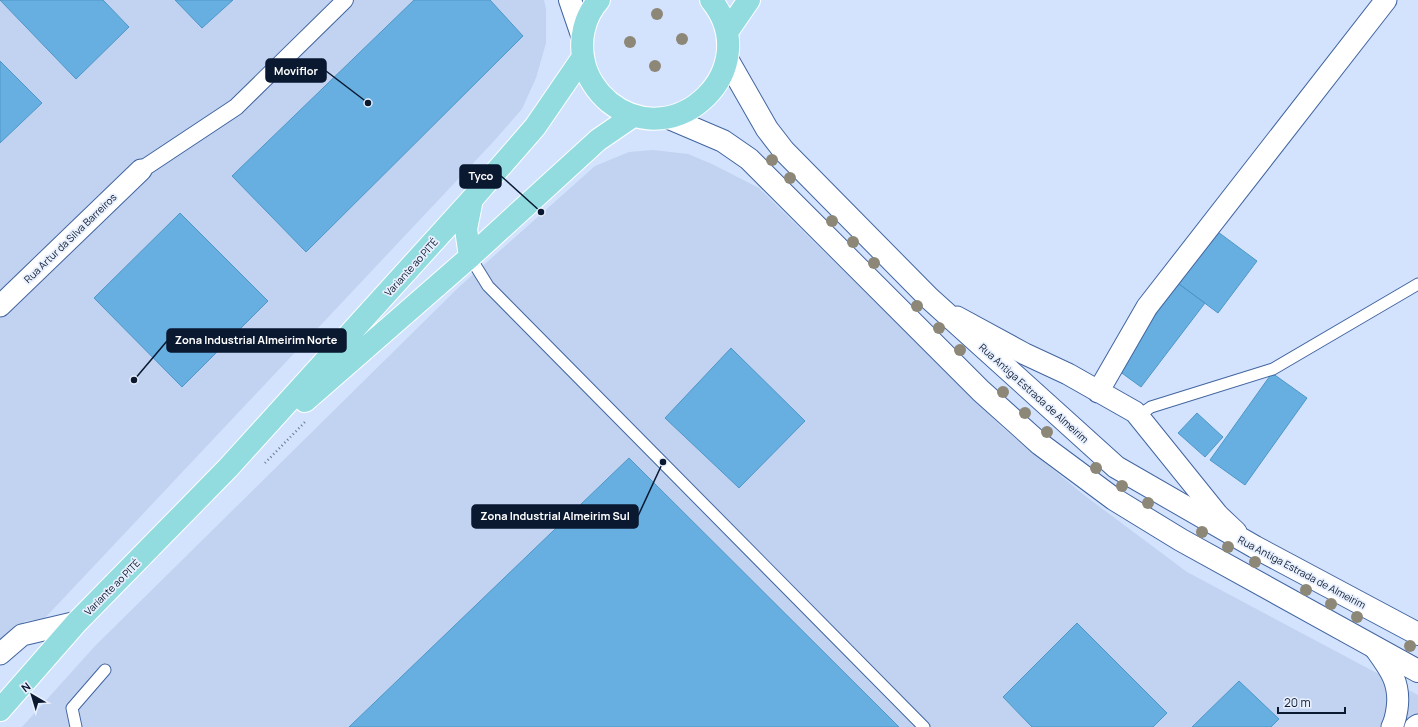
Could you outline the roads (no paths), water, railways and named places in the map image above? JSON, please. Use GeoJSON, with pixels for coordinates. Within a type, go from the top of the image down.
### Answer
{"type":"FeatureCollection","features":[{"type":"Feature","properties":{"kind":"main road"},"geometry":{"type":"LineString","coordinates":[[599,0],[589,13],[582,35],[585,69],[600,94],[620,111],[633,116],[648,119],[669,118],[690,110],[710,94],[718,84],[727,59],[727,32],[720,10],[711,0]]}},
{"type":"Feature","properties":{"kind":"main road"},"geometry":{"type":"LineString","coordinates":[[727,32],[749,0]]}},
{"type":"Feature","properties":{"kind":"main road","name":"Variante ao PITÉ"},"geometry":{"type":"LineString","coordinates":[[0,710],[77,622],[228,468],[473,198],[535,127],[583,57]]}},
{"type":"Feature","properties":{"kind":"main road","name":"Variante ao PITÉ"},"geometry":{"type":"LineString","coordinates":[[228,468],[470,257],[598,140],[633,116]]}},
{"type":"Feature","properties":{"kind":"main road"},"geometry":{"type":"LineString","coordinates":[[470,257],[466,229],[473,198]]}},
{"type":"Feature","properties":{"kind":"street"},"geometry":{"type":"LineString","coordinates":[[140,170],[236,107],[344,0]]}},
{"type":"Feature","properties":{"kind":"street"},"geometry":{"type":"LineString","coordinates":[[570,0],[582,35]]}},
{"type":"Feature","properties":{"kind":"street"},"geometry":{"type":"LineString","coordinates":[[1098,392],[1147,307],[1386,0]]}},
{"type":"Feature","properties":{"kind":"street","name":"Rua Antiga Estrada de Almeirim"},"geometry":{"type":"LineString","coordinates":[[727,59],[775,141],[929,298],[1116,467],[1255,547],[1418,634]]}},
{"type":"Feature","properties":{"kind":"street"},"geometry":{"type":"LineString","coordinates":[[669,118],[723,141],[749,159],[981,391],[1040,444],[1114,499],[1181,540],[1418,671]]}},
{"type":"Feature","properties":{"kind":"street","name":"Rua Artur da Silva Barreiros"},"geometry":{"type":"LineString","coordinates":[[0,306],[140,170]]}},
{"type":"Feature","properties":{"kind":"street"},"geometry":{"type":"LineString","coordinates":[[929,298],[957,317],[1135,412],[1218,515],[1255,547]]}},
{"type":"Feature","properties":{"kind":"street"},"geometry":{"type":"LineString","coordinates":[[0,654],[22,635],[77,622]]}},
{"type":"Feature","properties":{"kind":"street"},"geometry":{"type":"LineString","coordinates":[[1374,647],[1393,674],[1399,697],[1395,722],[1392,727]]}},
{"type":"Feature","properties":{"kind":"lane"},"geometry":{"type":"LineString","coordinates":[[470,257],[488,286],[924,727]]}},
{"type":"Feature","properties":{"kind":"lane"},"geometry":{"type":"LineString","coordinates":[[1138,416],[1151,407],[1273,369],[1418,284]]}},
{"type":"Feature","properties":{"kind":"lane"},"geometry":{"type":"LineString","coordinates":[[76,727],[72,708],[105,670]]}},
{"type":"Feature","properties":{"kind":"place","name":"Moviflor"},"geometry":{"type":"Point","coordinates":[368,103]}},
{"type":"Feature","properties":{"kind":"place","name":"Tyco"},"geometry":{"type":"Point","coordinates":[541,212]}},
{"type":"Feature","properties":{"kind":"place","name":"Zona Industrial Almeirim Norte"},"geometry":{"type":"Point","coordinates":[134,380]}},
{"type":"Feature","properties":{"kind":"place","name":"Zona Industrial Almeirim Sul"},"geometry":{"type":"Point","coordinates":[663,462]}}]}
